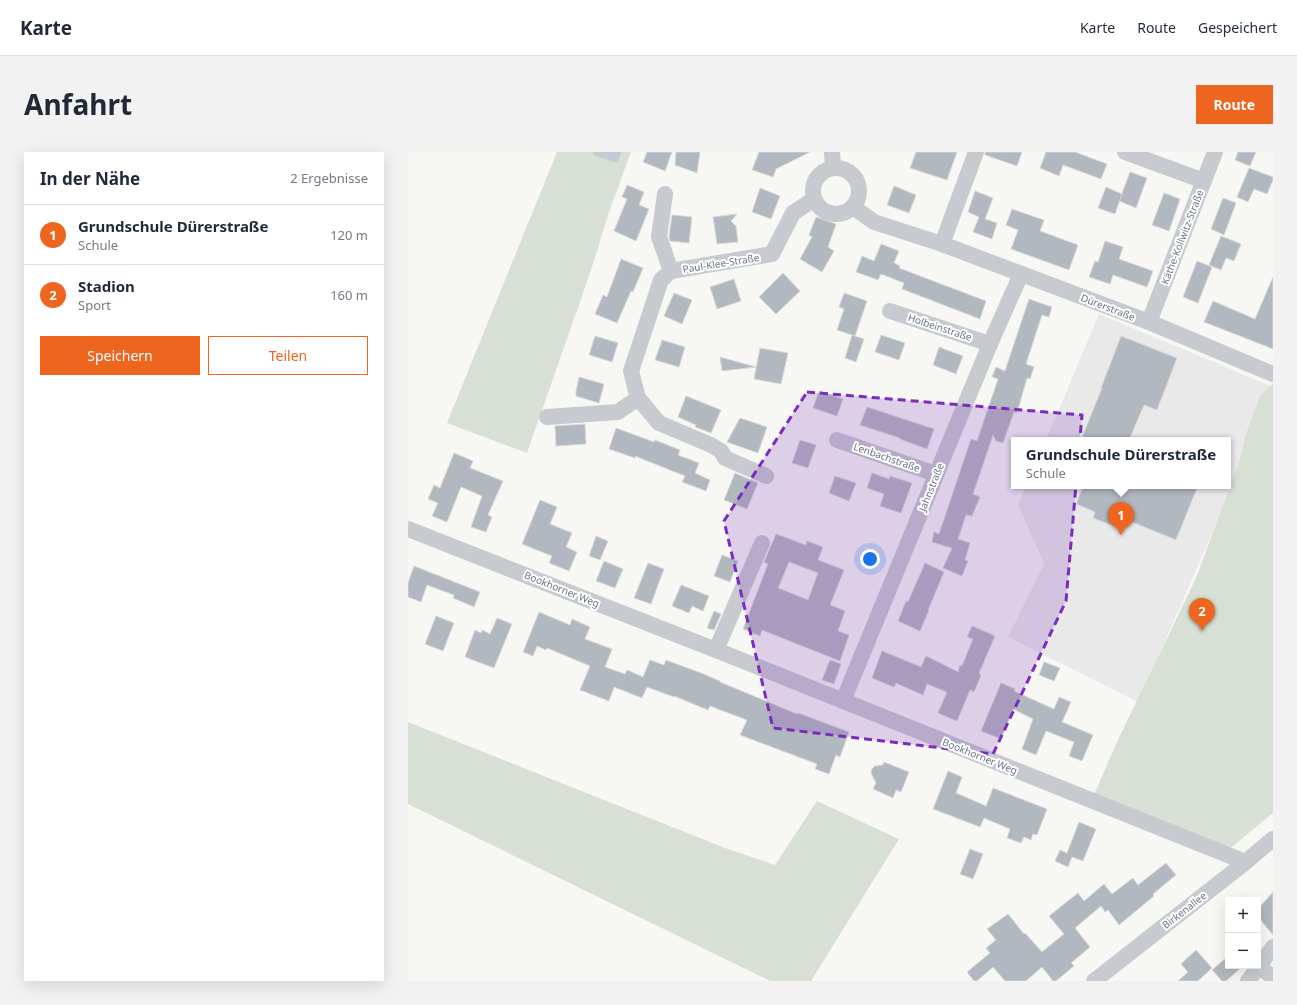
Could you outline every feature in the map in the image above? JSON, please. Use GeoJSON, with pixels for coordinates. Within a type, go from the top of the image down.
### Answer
{"type":"FeatureCollection","features":[{"type":"Feature","properties":{"kind":"street"},"geometry":{"type":"LineString","coordinates":[[942,244],[976,152]]}},
{"type":"Feature","properties":{"kind":"street"},"geometry":{"type":"LineString","coordinates":[[1125,152],[1204,181]]}},
{"type":"Feature","properties":{"kind":"street","name":"Käthe-Kollwitz-Straße"},"geometry":{"type":"LineString","coordinates":[[1149,322],[1215,152]]}},
{"type":"Feature","properties":{"kind":"street"},"geometry":{"type":"LineString","coordinates":[[833,160],[841,168],[849,171],[855,176],[860,192],[854,207],[842,214],[828,213],[822,210],[814,199],[813,191],[816,179],[833,160]]}},
{"type":"Feature","properties":{"kind":"street","name":"Paul-Klee-Straße"},"geometry":{"type":"LineString","coordinates":[[665,194],[660,237],[671,271]]}},
{"type":"Feature","properties":{"kind":"street","name":"Paul-Klee-Straße"},"geometry":{"type":"LineString","coordinates":[[766,476],[725,458],[721,451],[711,445],[658,423],[638,398],[631,371],[661,280],[671,271],[772,254],[793,212],[814,199]]}},
{"type":"Feature","properties":{"kind":"street","name":"Dürerstraße"},"geometry":{"type":"LineString","coordinates":[[854,207],[874,222],[942,244],[1149,322],[1273,374]]}},
{"type":"Feature","properties":{"kind":"street","name":"Jahnstraße"},"geometry":{"type":"LineString","coordinates":[[843,701],[1020,274]]}},
{"type":"Feature","properties":{"kind":"street","name":"Holbeinstraße"},"geometry":{"type":"LineString","coordinates":[[890,311],[990,344]]}},
{"type":"Feature","properties":{"kind":"street"},"geometry":{"type":"LineString","coordinates":[[547,417],[618,412],[638,398]]}},
{"type":"Feature","properties":{"kind":"street","name":"Lenbachstraße"},"geometry":{"type":"LineString","coordinates":[[837,440],[936,474]]}},
{"type":"Feature","properties":{"kind":"street","name":"Bookhorner Weg"},"geometry":{"type":"LineString","coordinates":[[408,529],[716,650],[1238,859],[1242,865]]}},
{"type":"Feature","properties":{"kind":"street"},"geometry":{"type":"LineString","coordinates":[[716,650],[762,543]]}},
{"type":"Feature","properties":{"kind":"street","name":"Birkenallee"},"geometry":{"type":"LineString","coordinates":[[1094,981],[1273,839]]}},
{"type":"Feature","properties":{"kind":"street"},"geometry":{"type":"LineString","coordinates":[[1261,964],[1273,947]]}},
{"type":"Feature","properties":{"kind":"street"},"geometry":{"type":"LineString","coordinates":[[1248,981],[1257,969]]}},
{"type":"Feature","properties":{"kind":"street"},"geometry":{"type":"LineString","coordinates":[[1261,969],[1273,978]]}},
{"type":"Feature","properties":{"kind":"highlighted area"},"geometry":{"type":"Polygon","coordinates":[[[807,392],[1082,415],[1066,601],[993,754],[773,728],[724,521],[807,392]]]}},
{"type":"Feature","properties":{"kind":"shaded area"},"geometry":{"type":"Polygon","coordinates":[[[557,152],[631,152],[610,209],[591,270],[527,453],[447,423],[557,152]]]}},
{"type":"Feature","properties":{"kind":"shaded area"},"geometry":{"type":"Polygon","coordinates":[[[594,152],[622,152],[617,163],[593,155],[594,152]]]}},
{"type":"Feature","properties":{"kind":"shaded area"},"geometry":{"type":"Polygon","coordinates":[[[1099,314],[1273,387],[1273,395],[1138,702],[1008,637],[1044,564],[1018,505],[1025,489],[1231,489],[1231,437],[1047,437],[1099,314]]]}},
{"type":"Feature","properties":{"kind":"shaded area"},"geometry":{"type":"Polygon","coordinates":[[[1273,383],[1273,813],[1228,850],[1093,797],[1117,742],[1196,578],[1229,489],[1231,489],[1231,484],[1240,460],[1245,437],[1260,396],[1273,383]]]}},
{"type":"Feature","properties":{"kind":"shaded area"},"geometry":{"type":"Polygon","coordinates":[[[408,722],[725,848],[775,865],[817,801],[899,839],[811,981],[770,981],[408,804],[408,722]]]}},
{"type":"Feature","properties":{"kind":"building"},"geometry":{"type":"Polygon","coordinates":[[[647,152],[672,152],[665,171],[643,162],[647,152]]]}},
{"type":"Feature","properties":{"kind":"building"},"geometry":{"type":"Polygon","coordinates":[[[676,152],[700,152],[697,173],[675,165],[676,152]]]}},
{"type":"Feature","properties":{"kind":"building"},"geometry":{"type":"Polygon","coordinates":[[[759,152],[810,152],[776,169],[773,177],[752,170],[759,152]]]}},
{"type":"Feature","properties":{"kind":"building"},"geometry":{"type":"Polygon","coordinates":[[[916,152],[957,152],[947,180],[910,168],[916,152]]]}},
{"type":"Feature","properties":{"kind":"building"},"geometry":{"type":"Polygon","coordinates":[[[985,152],[1022,152],[1017,166],[985,155],[985,152]]]}},
{"type":"Feature","properties":{"kind":"building"},"geometry":{"type":"Polygon","coordinates":[[[1046,152],[1075,152],[1107,164],[1101,179],[1063,165],[1059,176],[1040,168],[1046,152]]]}},
{"type":"Feature","properties":{"kind":"building"},"geometry":{"type":"Polygon","coordinates":[[[1238,152],[1256,152],[1250,166],[1235,160],[1238,152]]]}},
{"type":"Feature","properties":{"kind":"building"},"geometry":{"type":"Polygon","coordinates":[[[1249,168],[1273,177],[1273,180],[1267,194],[1254,189],[1248,202],[1237,197],[1249,168]]]}},
{"type":"Feature","properties":{"kind":"building"},"geometry":{"type":"Polygon","coordinates":[[[1130,172],[1147,178],[1136,208],[1119,201],[1130,172]]]}},
{"type":"Feature","properties":{"kind":"building"},"geometry":{"type":"Polygon","coordinates":[[[627,185],[644,192],[639,205],[649,209],[636,241],[614,231],[627,199],[622,197],[627,185]]]}},
{"type":"Feature","properties":{"kind":"building"},"geometry":{"type":"Polygon","coordinates":[[[894,186],[916,195],[909,213],[887,205],[894,186]]]}},
{"type":"Feature","properties":{"kind":"building"},"geometry":{"type":"Polygon","coordinates":[[[1106,187],[1122,194],[1115,214],[1098,208],[1106,187]]]}},
{"type":"Feature","properties":{"kind":"building"},"geometry":{"type":"Polygon","coordinates":[[[760,188],[780,196],[771,219],[752,212],[760,188]]]}},
{"type":"Feature","properties":{"kind":"building"},"geometry":{"type":"Polygon","coordinates":[[[975,191],[993,198],[985,219],[997,223],[992,239],[973,232],[979,217],[968,212],[975,191]]]}},
{"type":"Feature","properties":{"kind":"building"},"geometry":{"type":"Polygon","coordinates":[[[1164,193],[1180,199],[1169,231],[1152,225],[1164,193]]]}},
{"type":"Feature","properties":{"kind":"building"},"geometry":{"type":"Polygon","coordinates":[[[1223,198],[1236,203],[1224,235],[1211,229],[1223,198]]]}},
{"type":"Feature","properties":{"kind":"building"},"geometry":{"type":"Polygon","coordinates":[[[1012,209],[1044,220],[1040,231],[1078,245],[1069,270],[1011,249],[1018,230],[1006,225],[1012,209]]]}},
{"type":"Feature","properties":{"kind":"building"},"geometry":{"type":"Polygon","coordinates":[[[737,214],[731,221],[736,226],[738,242],[717,244],[713,217],[737,214]]]}},
{"type":"Feature","properties":{"kind":"building"},"geometry":{"type":"Polygon","coordinates":[[[672,215],[692,217],[689,243],[670,241],[669,236],[672,215]]]}},
{"type":"Feature","properties":{"kind":"building"},"geometry":{"type":"Polygon","coordinates":[[[816,217],[836,224],[828,247],[834,251],[822,272],[800,259],[812,237],[809,235],[816,217]]]}},
{"type":"Feature","properties":{"kind":"building"},"geometry":{"type":"Polygon","coordinates":[[[1221,236],[1241,244],[1234,261],[1226,258],[1221,270],[1209,265],[1221,236]]]}},
{"type":"Feature","properties":{"kind":"building"},"geometry":{"type":"Polygon","coordinates":[[[1105,241],[1123,247],[1119,259],[1153,271],[1147,287],[1113,275],[1110,284],[1089,277],[1095,261],[1098,262],[1105,241]]]}},
{"type":"Feature","properties":{"kind":"building"},"geometry":{"type":"Polygon","coordinates":[[[881,244],[899,251],[894,263],[900,266],[899,268],[986,301],[980,319],[902,289],[904,283],[881,274],[878,280],[856,272],[862,256],[874,261],[881,244]]]}},
{"type":"Feature","properties":{"kind":"building"},"geometry":{"type":"Polygon","coordinates":[[[621,259],[643,268],[633,292],[631,291],[617,323],[595,314],[603,295],[607,297],[621,259]]]}},
{"type":"Feature","properties":{"kind":"building"},"geometry":{"type":"Polygon","coordinates":[[[1197,261],[1212,267],[1198,303],[1183,297],[1197,261]]]}},
{"type":"Feature","properties":{"kind":"building"},"geometry":{"type":"Polygon","coordinates":[[[783,273],[800,291],[776,314],[759,297],[783,273]]]}},
{"type":"Feature","properties":{"kind":"building"},"geometry":{"type":"Polygon","coordinates":[[[1273,277],[1273,349],[1204,322],[1213,301],[1255,319],[1273,277]]]}},
{"type":"Feature","properties":{"kind":"building"},"geometry":{"type":"Polygon","coordinates":[[[734,279],[741,301],[717,309],[710,287],[734,279]]]}},
{"type":"Feature","properties":{"kind":"building"},"geometry":{"type":"Polygon","coordinates":[[[674,293],[692,300],[682,324],[664,316],[674,293]]]}},
{"type":"Feature","properties":{"kind":"building"},"geometry":{"type":"Polygon","coordinates":[[[844,293],[867,301],[855,336],[837,330],[844,309],[839,307],[844,293]]]}},
{"type":"Feature","properties":{"kind":"building"},"geometry":{"type":"Polygon","coordinates":[[[1029,299],[1052,307],[1049,317],[1042,315],[1026,364],[1034,367],[1030,379],[1027,378],[1017,413],[1014,412],[1003,443],[996,441],[993,435],[973,494],[980,497],[972,516],[966,515],[958,539],[970,543],[965,560],[968,561],[962,576],[943,568],[952,548],[932,542],[934,532],[939,534],[971,439],[977,441],[998,379],[992,377],[996,367],[1005,371],[1029,299]]]}},
{"type":"Feature","properties":{"kind":"building"},"geometry":{"type":"Polygon","coordinates":[[[852,335],[864,339],[856,362],[845,358],[852,335]]]}},
{"type":"Feature","properties":{"kind":"building"},"geometry":{"type":"Polygon","coordinates":[[[881,335],[905,343],[899,360],[875,352],[881,335]]]}},
{"type":"Feature","properties":{"kind":"building"},"geometry":{"type":"Polygon","coordinates":[[[595,336],[618,343],[612,362],[589,355],[595,336]]]}},
{"type":"Feature","properties":{"kind":"building"},"geometry":{"type":"Polygon","coordinates":[[[1121,336],[1177,358],[1157,410],[1144,405],[1130,437],[1082,437],[1121,336]]]}},
{"type":"Feature","properties":{"kind":"building"},"geometry":{"type":"Polygon","coordinates":[[[662,340],[685,347],[679,367],[655,360],[662,340]]]}},
{"type":"Feature","properties":{"kind":"building"},"geometry":{"type":"Polygon","coordinates":[[[939,347],[963,356],[956,374],[933,365],[939,347]]]}},
{"type":"Feature","properties":{"kind":"building"},"geometry":{"type":"Polygon","coordinates":[[[760,348],[788,353],[781,384],[754,379],[760,348]]]}},
{"type":"Feature","properties":{"kind":"building"},"geometry":{"type":"Polygon","coordinates":[[[720,357],[756,367],[722,371],[720,357]]]}},
{"type":"Feature","properties":{"kind":"building"},"geometry":{"type":"Polygon","coordinates":[[[579,377],[604,384],[599,403],[576,396],[579,377]]]}},
{"type":"Feature","properties":{"kind":"building"},"geometry":{"type":"Polygon","coordinates":[[[819,391],[843,399],[837,416],[813,408],[819,391]]]}},
{"type":"Feature","properties":{"kind":"building"},"geometry":{"type":"Polygon","coordinates":[[[686,396],[721,410],[711,433],[695,427],[696,425],[678,417],[686,396]]]}},
{"type":"Feature","properties":{"kind":"building"},"geometry":{"type":"Polygon","coordinates":[[[867,407],[934,429],[927,449],[900,438],[860,425],[867,407]]]}},
{"type":"Feature","properties":{"kind":"building"},"geometry":{"type":"Polygon","coordinates":[[[740,418],[767,427],[758,453],[727,442],[740,418]]]}},
{"type":"Feature","properties":{"kind":"building"},"geometry":{"type":"Polygon","coordinates":[[[585,424],[586,444],[556,446],[555,426],[585,424]]]}},
{"type":"Feature","properties":{"kind":"building"},"geometry":{"type":"Polygon","coordinates":[[[616,428],[654,442],[655,440],[680,450],[678,455],[699,463],[695,473],[710,480],[706,491],[682,482],[685,476],[635,456],[635,458],[609,449],[616,428]]]}},
{"type":"Feature","properties":{"kind":"building"},"geometry":{"type":"Polygon","coordinates":[[[800,440],[816,445],[808,468],[792,463],[800,440]]]}},
{"type":"Feature","properties":{"kind":"building"},"geometry":{"type":"Polygon","coordinates":[[[454,453],[473,461],[470,468],[503,481],[488,515],[492,517],[486,532],[471,527],[482,496],[461,487],[447,522],[432,516],[438,503],[428,499],[434,485],[440,488],[454,453]]]}},
{"type":"Feature","properties":{"kind":"building"},"geometry":{"type":"Polygon","coordinates":[[[735,473],[758,483],[747,509],[724,500],[735,473]]]}},
{"type":"Feature","properties":{"kind":"building"},"geometry":{"type":"Polygon","coordinates":[[[872,473],[889,479],[890,476],[912,483],[901,513],[880,506],[884,494],[867,488],[872,473]]]}},
{"type":"Feature","properties":{"kind":"building"},"geometry":{"type":"Polygon","coordinates":[[[835,476],[856,483],[849,501],[829,493],[835,476]]]}},
{"type":"Feature","properties":{"kind":"building"},"geometry":{"type":"Polygon","coordinates":[[[1082,489],[1197,489],[1176,540],[1115,515],[1111,525],[1093,518],[1095,512],[1076,504],[1082,489]]]}},
{"type":"Feature","properties":{"kind":"building"},"geometry":{"type":"Polygon","coordinates":[[[540,500],[557,507],[550,524],[572,533],[566,547],[577,552],[569,571],[549,563],[552,556],[522,544],[540,500]]]}},
{"type":"Feature","properties":{"kind":"building"},"geometry":{"type":"Polygon","coordinates":[[[776,534],[806,545],[807,541],[823,547],[818,560],[844,570],[830,605],[845,611],[838,631],[849,635],[840,661],[762,630],[760,636],[743,629],[768,564],[764,562],[776,534]],[[789,562],[778,588],[808,600],[818,573],[789,562]]]}},
{"type":"Feature","properties":{"kind":"building"},"geometry":{"type":"Polygon","coordinates":[[[596,536],[608,541],[600,560],[589,556],[596,536]]]}},
{"type":"Feature","properties":{"kind":"building"},"geometry":{"type":"Polygon","coordinates":[[[722,555],[738,561],[730,582],[714,576],[722,555]]]}},
{"type":"Feature","properties":{"kind":"building"},"geometry":{"type":"Polygon","coordinates":[[[604,561],[623,569],[615,588],[596,581],[604,561]]]}},
{"type":"Feature","properties":{"kind":"building"},"geometry":{"type":"Polygon","coordinates":[[[648,563],[664,569],[651,604],[634,598],[648,563]]]}},
{"type":"Feature","properties":{"kind":"building"},"geometry":{"type":"Polygon","coordinates":[[[925,563],[944,572],[920,631],[898,621],[925,563]]]}},
{"type":"Feature","properties":{"kind":"building"},"geometry":{"type":"Polygon","coordinates":[[[414,566],[480,592],[474,607],[453,598],[454,595],[427,585],[421,602],[408,597],[408,583],[414,566]]]}},
{"type":"Feature","properties":{"kind":"building"},"geometry":{"type":"Polygon","coordinates":[[[681,585],[709,596],[703,611],[692,606],[689,613],[672,606],[681,585]]]}},
{"type":"Feature","properties":{"kind":"building"},"geometry":{"type":"Polygon","coordinates":[[[714,611],[721,614],[714,630],[707,628],[714,611]]]}},
{"type":"Feature","properties":{"kind":"building"},"geometry":{"type":"Polygon","coordinates":[[[539,612],[570,625],[572,619],[590,627],[585,639],[612,649],[605,667],[625,674],[627,670],[643,677],[650,660],[664,665],[666,660],[701,673],[797,714],[798,713],[849,732],[840,757],[836,755],[829,774],[815,769],[817,764],[740,735],[747,720],[710,706],[708,710],[647,687],[642,698],[614,687],[609,701],[580,690],[590,666],[547,648],[546,650],[537,646],[533,656],[523,652],[539,612]]]}},
{"type":"Feature","properties":{"kind":"building"},"geometry":{"type":"Polygon","coordinates":[[[436,616],[454,623],[443,651],[425,644],[436,616]]]}},
{"type":"Feature","properties":{"kind":"building"},"geometry":{"type":"Polygon","coordinates":[[[497,618],[512,624],[494,668],[465,657],[475,630],[481,633],[482,630],[490,634],[497,618]]]}},
{"type":"Feature","properties":{"kind":"building"},"geometry":{"type":"Polygon","coordinates":[[[972,626],[995,636],[979,673],[981,675],[974,692],[970,690],[957,721],[938,713],[947,692],[927,684],[923,695],[896,683],[894,687],[872,678],[882,651],[921,667],[926,656],[958,672],[973,639],[967,637],[972,626]]]}},
{"type":"Feature","properties":{"kind":"building"},"geometry":{"type":"Polygon","coordinates":[[[830,660],[841,664],[834,684],[822,680],[830,660]]]}},
{"type":"Feature","properties":{"kind":"building"},"geometry":{"type":"Polygon","coordinates":[[[1044,662],[1060,668],[1054,681],[1039,675],[1044,662]]]}},
{"type":"Feature","properties":{"kind":"building"},"geometry":{"type":"Polygon","coordinates":[[[1001,683],[1015,689],[1014,691],[1054,709],[1059,697],[1071,702],[1062,722],[1093,735],[1082,761],[1069,756],[1074,742],[1046,731],[1036,755],[1022,749],[1033,719],[1013,709],[1001,739],[981,731],[1001,683]]]}},
{"type":"Feature","properties":{"kind":"building"},"geometry":{"type":"Polygon","coordinates":[[[884,762],[909,772],[901,792],[896,790],[893,798],[873,789],[876,783],[871,773],[872,769],[875,766],[883,765],[884,762]]]}},
{"type":"Feature","properties":{"kind":"building"},"geometry":{"type":"Polygon","coordinates":[[[948,771],[962,777],[956,793],[986,806],[993,788],[1047,809],[1037,835],[1033,834],[1031,840],[1024,837],[1021,843],[1007,838],[1010,829],[984,818],[980,827],[933,809],[948,771]]]}},
{"type":"Feature","properties":{"kind":"building"},"geometry":{"type":"Polygon","coordinates":[[[1079,822],[1096,829],[1083,861],[1072,857],[1068,867],[1055,861],[1060,850],[1067,853],[1079,822]]]}},
{"type":"Feature","properties":{"kind":"building"},"geometry":{"type":"Polygon","coordinates":[[[970,849],[983,854],[973,879],[960,874],[970,849]]]}},
{"type":"Feature","properties":{"kind":"building"},"geometry":{"type":"Polygon","coordinates":[[[1166,863],[1176,875],[1153,894],[1154,896],[1119,925],[1108,910],[1105,912],[1101,906],[1075,928],[1090,947],[1071,963],[1074,966],[1056,981],[1053,981],[1042,967],[1026,981],[1005,981],[993,967],[977,981],[974,981],[967,972],[990,953],[986,948],[996,940],[987,929],[1008,914],[1024,934],[1025,933],[1042,952],[1064,934],[1049,916],[1078,893],[1084,901],[1104,884],[1112,894],[1133,878],[1138,885],[1166,863]]]}},
{"type":"Feature","properties":{"kind":"building"},"geometry":{"type":"Polygon","coordinates":[[[1273,892],[1273,935],[1261,921],[1261,906],[1273,892]]]}},
{"type":"Feature","properties":{"kind":"building"},"geometry":{"type":"Polygon","coordinates":[[[1196,950],[1212,968],[1198,981],[1178,981],[1188,972],[1181,964],[1196,950]]]}},
{"type":"Feature","properties":{"kind":"building"},"geometry":{"type":"Polygon","coordinates":[[[1225,959],[1225,969],[1240,969],[1226,981],[1222,981],[1212,970],[1225,959]]]}},
{"type":"Feature","properties":{"kind":"place","name":"Grundschule Dürerstraße"},"geometry":{"type":"Point","coordinates":[1121,535]}},
{"type":"Feature","properties":{"kind":"place","name":"Stadion"},"geometry":{"type":"Point","coordinates":[1202,631]}}]}
